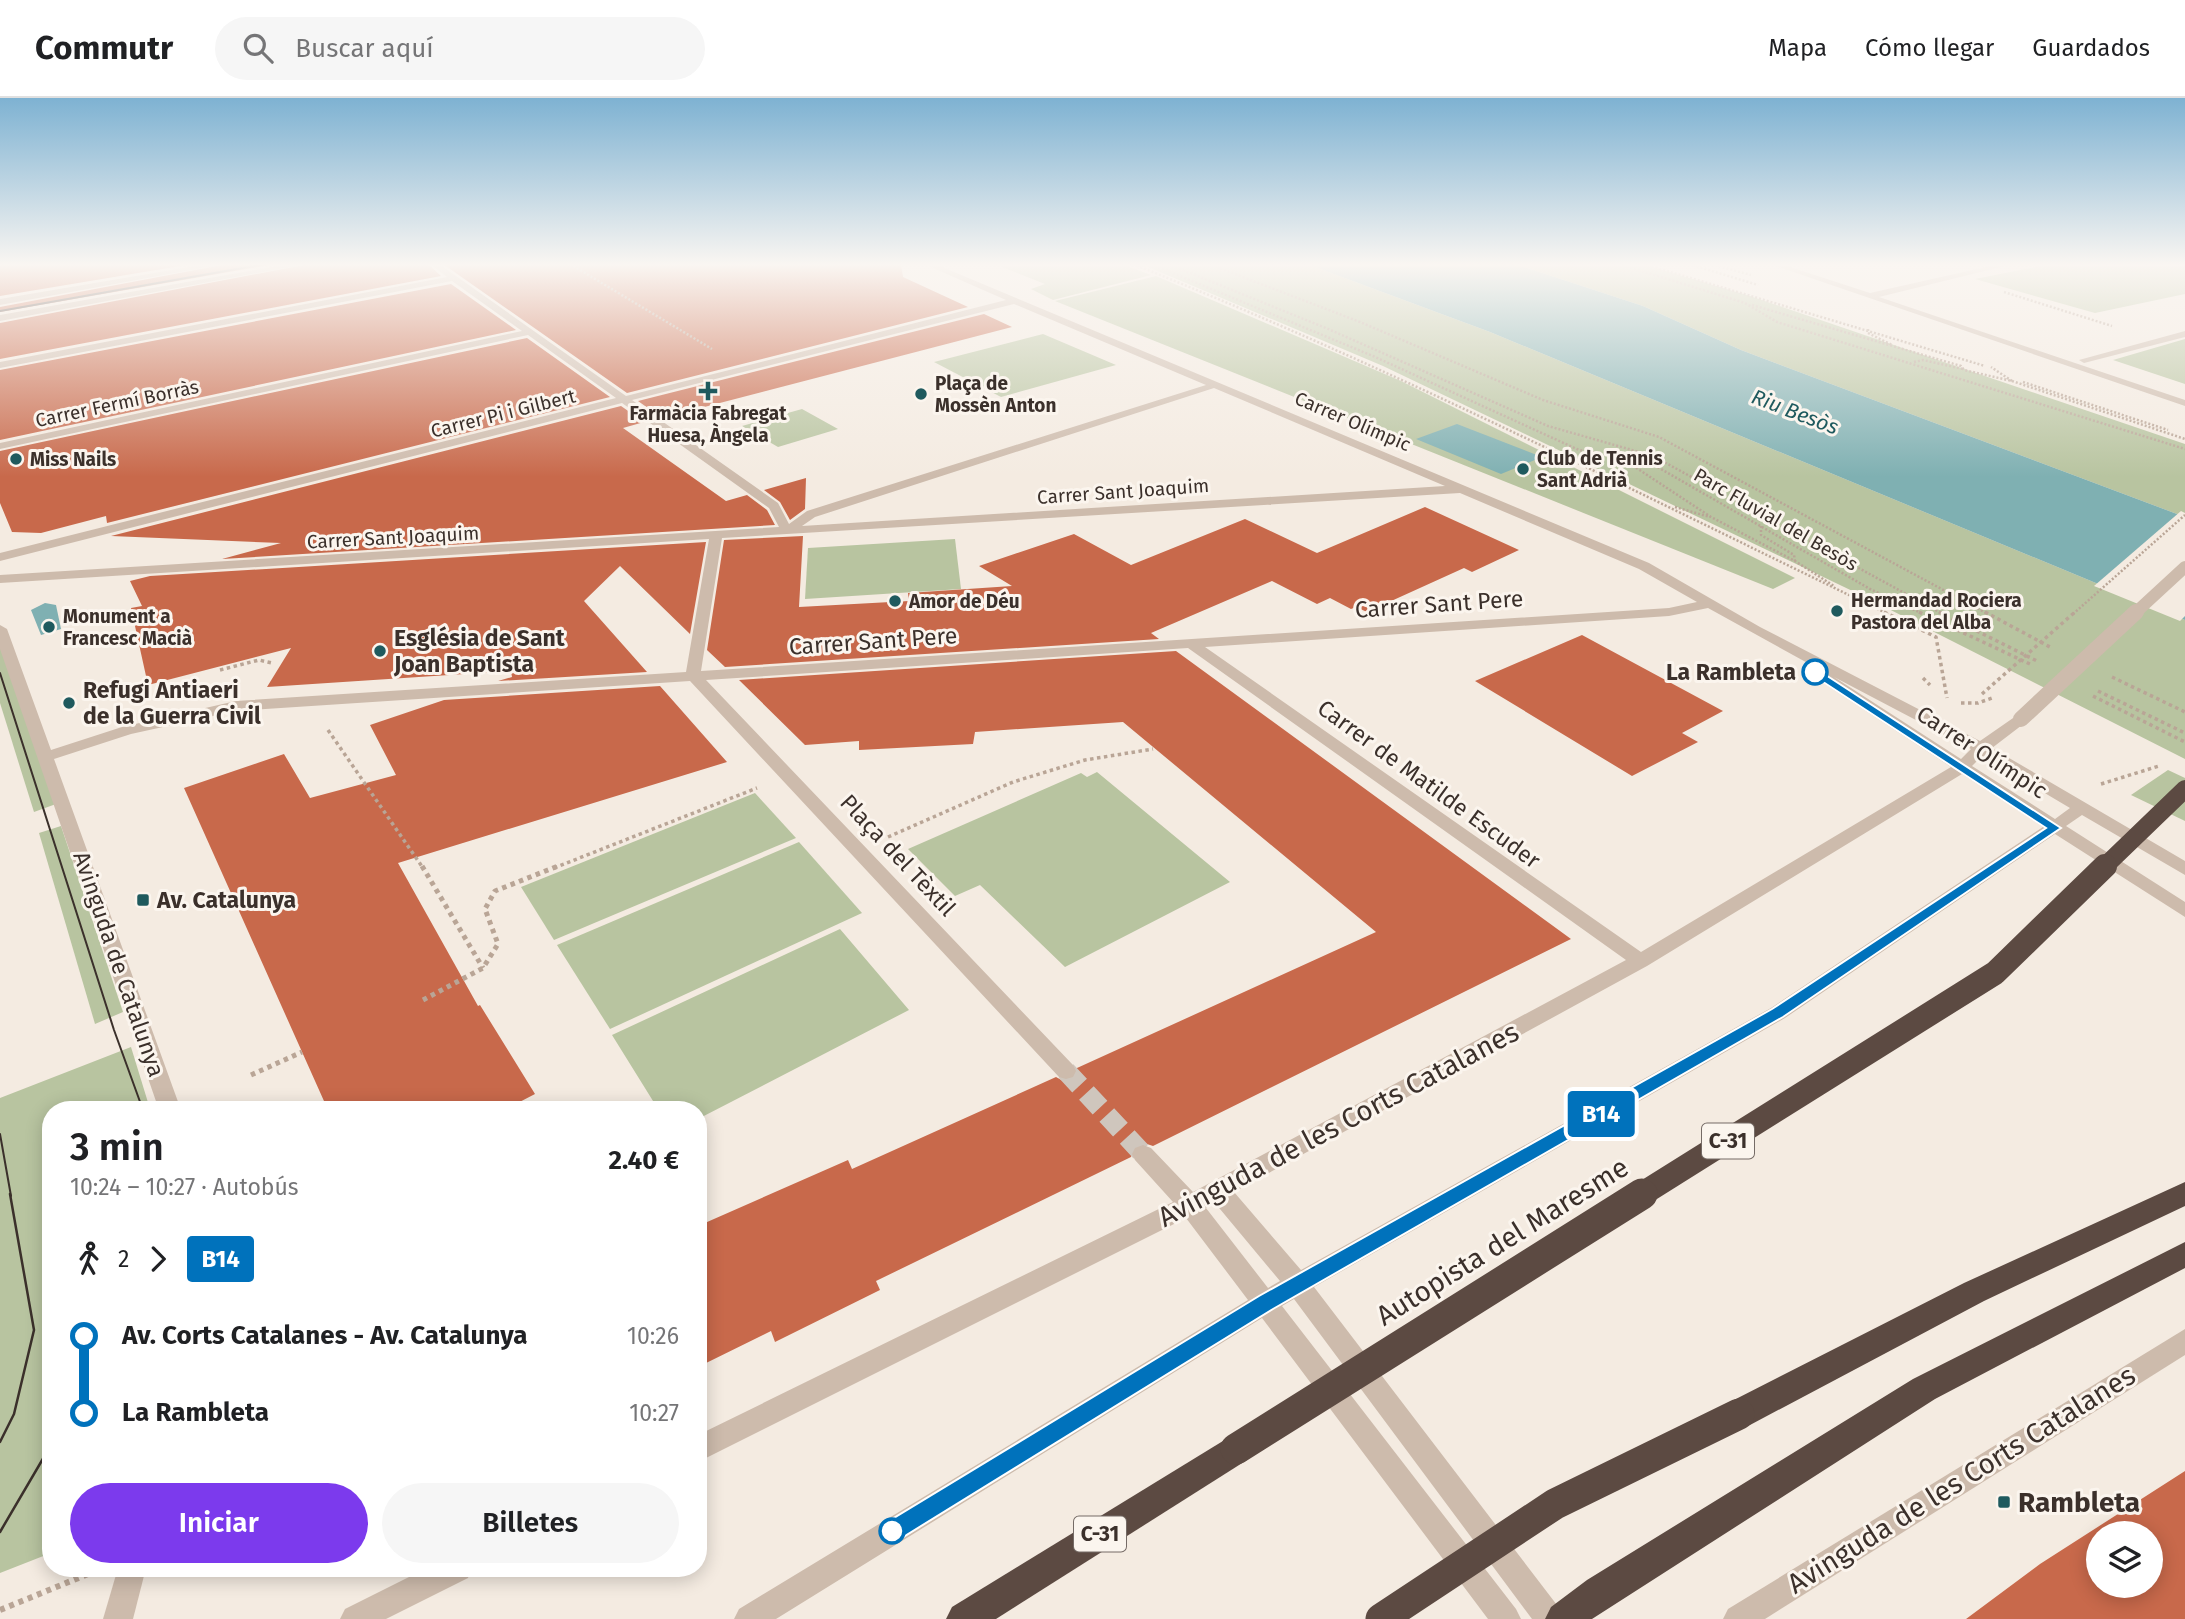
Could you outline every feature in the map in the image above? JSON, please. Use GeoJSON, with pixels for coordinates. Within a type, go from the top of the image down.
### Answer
{"type":"FeatureCollection","features":[{"type":"Feature","properties":{"kind":"highway","name":"Autopista del Maresme"},"geometry":{"type":"LineString","coordinates":[[964,1619],[1995,973],[2185,789]]}},
{"type":"Feature","properties":{"kind":"highway"},"geometry":{"type":"LineString","coordinates":[[1381,1619],[1555,1504],[1739,1414],[1974,1292],[2185,1193]]}},
{"type":"Feature","properties":{"kind":"highway"},"geometry":{"type":"LineString","coordinates":[[1563,1619],[1599,1592],[1924,1389],[2185,1254]]}},
{"type":"Feature","properties":{"kind":"street"},"geometry":{"type":"LineString","coordinates":[[0,365],[157,335]]}},
{"type":"Feature","properties":{"kind":"street","name":"Carrer Fermí Borràs"},"geometry":{"type":"LineString","coordinates":[[0,446],[514,335]]}},
{"type":"Feature","properties":{"kind":"street"},"geometry":{"type":"LineString","coordinates":[[532,335],[774,506],[787,531]]}},
{"type":"Feature","properties":{"kind":"street","name":"Carrer Pi i Gilbert"},"geometry":{"type":"LineString","coordinates":[[0,557],[882,335]]}},
{"type":"Feature","properties":{"kind":"street","name":"Carrer Olímpic"},"geometry":{"type":"LineString","coordinates":[[1095,335],[1644,566],[1755,629],[1981,748],[2185,869]]}},
{"type":"Feature","properties":{"kind":"street"},"geometry":{"type":"LineString","coordinates":[[1973,335],[1989,345],[2185,412]]}},
{"type":"Feature","properties":{"kind":"street"},"geometry":{"type":"LineString","coordinates":[[1984,335],[2185,403]]}},
{"type":"Feature","properties":{"kind":"street"},"geometry":{"type":"LineString","coordinates":[[2003,335],[2185,394]]}},
{"type":"Feature","properties":{"kind":"street"},"geometry":{"type":"LineString","coordinates":[[2084,360],[2182,335]]}},
{"type":"Feature","properties":{"kind":"street","name":"Carrer Sant Joaquim"},"geometry":{"type":"LineString","coordinates":[[787,531],[811,514],[1215,385]]}},
{"type":"Feature","properties":{"kind":"street","name":"Carrer Sant Joaquim"},"geometry":{"type":"LineString","coordinates":[[0,579],[716,537],[1461,489]]}},
{"type":"Feature","properties":{"kind":"street"},"geometry":{"type":"LineString","coordinates":[[692,675],[716,537]]}},
{"type":"Feature","properties":{"kind":"street","name":"Avinguda de les Corts Catalanes"},"geometry":{"type":"LineString","coordinates":[[707,1445],[1191,1205],[1640,961],[1961,768],[1981,748],[2021,719],[2185,567]]}},
{"type":"Feature","properties":{"kind":"street","name":"Carrer Sant Pere"},"geometry":{"type":"LineString","coordinates":[[45,757],[127,730],[236,706],[1669,612],[1710,604]]}},
{"type":"Feature","properties":{"kind":"street","name":"Avinguda de Catalunya"},"geometry":{"type":"LineString","coordinates":[[0,629],[167,1101]]}},
{"type":"Feature","properties":{"kind":"street","name":"Carrer Olímpic"},"geometry":{"type":"LineString","coordinates":[[1755,629],[1961,768],[2185,911]]}},
{"type":"Feature","properties":{"kind":"street","name":"Carrer de Matilde Escuder"},"geometry":{"type":"LineString","coordinates":[[1191,643],[1640,961]]}},
{"type":"Feature","properties":{"kind":"street","name":"Plaça del Tèxtil"},"geometry":{"type":"LineString","coordinates":[[692,675],[1066,1071]]}},
{"type":"Feature","properties":{"kind":"street"},"geometry":{"type":"LineString","coordinates":[[749,1619],[1266,1303],[1777,1013],[2082,808]]}},
{"type":"Feature","properties":{"kind":"street"},"geometry":{"type":"LineString","coordinates":[[1143,1154],[1191,1205],[1506,1619]]}},
{"type":"Feature","properties":{"kind":"street"},"geometry":{"type":"LineString","coordinates":[[1218,1190],[1298,1286],[1550,1619]]}},
{"type":"Feature","properties":{"kind":"street","name":"Avinguda de les Corts Catalanes"},"geometry":{"type":"LineString","coordinates":[[1738,1619],[2185,1341]]}},
{"type":"Feature","properties":{"kind":"street"},"geometry":{"type":"LineString","coordinates":[[118,1619],[130,1577]]}},
{"type":"Feature","properties":{"kind":"street"},"geometry":{"type":"LineString","coordinates":[[355,1619],[440,1577]]}},
{"type":"Feature","properties":{"kind":"path"},"geometry":{"type":"LineString","coordinates":[[688,335],[746,370]]}},
{"type":"Feature","properties":{"kind":"path"},"geometry":{"type":"LineString","coordinates":[[1306,335],[1652,498],[1936,638],[1948,703]]}},
{"type":"Feature","properties":{"kind":"path","name":"Parc Fluvial del Besòs"},"geometry":{"type":"LineString","coordinates":[[1322,335],[1579,450],[1647,461],[1870,589],[2038,668]]}},
{"type":"Feature","properties":{"kind":"path","name":"Parc Fluvial del Besòs"},"geometry":{"type":"LineString","coordinates":[[1342,335],[1548,426],[1653,456],[1952,619],[2038,661]]}},
{"type":"Feature","properties":{"kind":"path"},"geometry":{"type":"LineString","coordinates":[[1390,335],[1543,400],[1659,437],[2059,651]]}},
{"type":"Feature","properties":{"kind":"path"},"geometry":{"type":"LineString","coordinates":[[1821,335],[2185,449]]}},
{"type":"Feature","properties":{"kind":"path"},"geometry":{"type":"LineString","coordinates":[[1852,335],[1961,366],[1964,370]]}},
{"type":"Feature","properties":{"kind":"path"},"geometry":{"type":"LineString","coordinates":[[1872,335],[1896,348]]}},
{"type":"Feature","properties":{"kind":"path"},"geometry":{"type":"LineString","coordinates":[[1887,335],[2057,387]]}},
{"type":"Feature","properties":{"kind":"path"},"geometry":{"type":"LineString","coordinates":[[2140,335],[2160,341]]}},
{"type":"Feature","properties":{"kind":"path"},"geometry":{"type":"LineString","coordinates":[[1913,362],[1923,360],[2012,381],[2185,438]]}},
{"type":"Feature","properties":{"kind":"path"},"geometry":{"type":"LineString","coordinates":[[1985,362],[2012,381]]}},
{"type":"Feature","properties":{"kind":"path"},"geometry":{"type":"LineString","coordinates":[[1653,456],[1635,467],[1711,517],[1795,561],[1853,598]]}},
{"type":"Feature","properties":{"kind":"path"},"geometry":{"type":"LineString","coordinates":[[1652,498],[1696,515],[1711,517]]}},
{"type":"Feature","properties":{"kind":"path"},"geometry":{"type":"LineString","coordinates":[[1978,703],[1982,694],[2185,515]]}},
{"type":"Feature","properties":{"kind":"path"},"geometry":{"type":"LineString","coordinates":[[1761,526],[1761,535],[1794,555],[1795,561]]}},
{"type":"Feature","properties":{"kind":"path"},"geometry":{"type":"LineString","coordinates":[[220,670],[259,660],[272,663],[264,671]]}},
{"type":"Feature","properties":{"kind":"path"},"geometry":{"type":"LineString","coordinates":[[2106,674],[2185,712]]}},
{"type":"Feature","properties":{"kind":"path"},"geometry":{"type":"LineString","coordinates":[[2087,685],[2185,733]]}},
{"type":"Feature","properties":{"kind":"path"},"geometry":{"type":"LineString","coordinates":[[2085,692],[2185,742]]}},
{"type":"Feature","properties":{"kind":"path"},"geometry":{"type":"LineString","coordinates":[[1958,703],[1978,703],[1994,697]]}},
{"type":"Feature","properties":{"kind":"path"},"geometry":{"type":"LineString","coordinates":[[327,728],[418,859],[483,968]]}},
{"type":"Feature","properties":{"kind":"path","name":"Plaça del Tèxtil"},"geometry":{"type":"LineString","coordinates":[[884,838],[1013,782],[1085,760],[1153,749]]}},
{"type":"Feature","properties":{"kind":"path"},"geometry":{"type":"LineString","coordinates":[[2090,787],[2164,764]]}},
{"type":"Feature","properties":{"kind":"path"},"geometry":{"type":"LineString","coordinates":[[423,1000],[483,968],[498,944],[485,909],[495,891],[761,786]]}},
{"type":"Feature","properties":{"kind":"path"},"geometry":{"type":"LineString","coordinates":[[251,1075],[302,1052]]}},
{"type":"Feature","properties":{"kind":"path"},"geometry":{"type":"LineString","coordinates":[[0,1610],[80,1577]]}},
{"type":"Feature","properties":{"kind":"green space"},"geometry":{"type":"Polygon","coordinates":[[[1045,335],[1116,365],[1001,397],[934,362],[1045,335]]]}},
{"type":"Feature","properties":{"kind":"green space","name":"Club de Tennis Sant Adrià"},"geometry":{"type":"Polygon","coordinates":[[[1140,335],[1294,335],[1401,381],[1795,578],[1773,589],[1140,335]]]}},
{"type":"Feature","properties":{"kind":"green space"},"geometry":{"type":"Polygon","coordinates":[[[1309,335],[1497,335],[2185,620],[2185,759],[1867,598],[1383,366],[1309,335]]]}},
{"type":"Feature","properties":{"kind":"green space"},"geometry":{"type":"Polygon","coordinates":[[[1708,335],[1865,335],[2185,444],[2185,517],[1741,350],[1708,335]]]}},
{"type":"Feature","properties":{"kind":"green space"},"geometry":{"type":"Polygon","coordinates":[[[2185,339],[2185,384],[2113,360],[2185,339]]]}},
{"type":"Feature","properties":{"kind":"green space"},"geometry":{"type":"Polygon","coordinates":[[[802,409],[838,429],[778,447],[742,426],[802,409]]]}},
{"type":"Feature","properties":{"kind":"green space"},"geometry":{"type":"Polygon","coordinates":[[[955,539],[961,589],[805,599],[808,548],[955,539]]]}},
{"type":"Feature","properties":{"kind":"green space"},"geometry":{"type":"Polygon","coordinates":[[[0,641],[56,804],[34,812],[0,703],[0,641]]]}},
{"type":"Feature","properties":{"kind":"green space"},"geometry":{"type":"Polygon","coordinates":[[[2168,770],[2185,778],[2185,821],[2131,795],[2168,770]]]}},
{"type":"Feature","properties":{"kind":"green space"},"geometry":{"type":"Polygon","coordinates":[[[1097,772],[1230,882],[1065,967],[980,885],[955,896],[908,849],[1081,773],[1087,777],[1097,772]]]}},
{"type":"Feature","properties":{"kind":"green space"},"geometry":{"type":"Polygon","coordinates":[[[755,793],[796,838],[554,940],[521,887],[755,793]]]}},
{"type":"Feature","properties":{"kind":"green space"},"geometry":{"type":"Polygon","coordinates":[[[61,826],[123,1012],[95,1024],[39,833],[61,826]]]}},
{"type":"Feature","properties":{"kind":"green space"},"geometry":{"type":"Polygon","coordinates":[[[799,842],[862,913],[610,1029],[557,945],[799,842]]]}},
{"type":"Feature","properties":{"kind":"green space"},"geometry":{"type":"Polygon","coordinates":[[[840,929],[909,1010],[707,1114],[707,1101],[653,1101],[612,1035],[840,929]]]}},
{"type":"Feature","properties":{"kind":"green space"},"geometry":{"type":"Polygon","coordinates":[[[131,1047],[148,1101],[42,1101],[42,1557],[0,1573],[0,1098],[131,1047]]]}},
{"type":"Feature","properties":{"kind":"water","name":"Riu Besòs"},"geometry":{"type":"Polygon","coordinates":[[[1497,335],[1708,335],[1741,350],[2185,517],[2185,620],[1497,335]]]}},
{"type":"Feature","properties":{"kind":"water"},"geometry":{"type":"Polygon","coordinates":[[[1457,424],[1542,457],[1501,474],[1416,439],[1457,424]]]}},
{"type":"Feature","properties":{"kind":"water"},"geometry":{"type":"Polygon","coordinates":[[[45,603],[56,605],[61,629],[41,635],[31,610],[45,603]]]}},
{"type":"Feature","properties":{"kind":"pier"},"geometry":{"type":"Polygon","coordinates":[[[2181,511],[2185,513],[2185,616],[2180,621],[2094,586],[2181,511]]]}},
{"type":"Feature","properties":{"kind":"building"},"geometry":{"type":"Polygon","coordinates":[[[0,335],[128,335],[0,359],[0,335]]]}},
{"type":"Feature","properties":{"kind":"building"},"geometry":{"type":"Polygon","coordinates":[[[184,335],[493,335],[0,440],[0,370],[184,335]]]}},
{"type":"Feature","properties":{"kind":"building"},"geometry":{"type":"Polygon","coordinates":[[[544,335],[857,335],[627,393],[544,335]]]}},
{"type":"Feature","properties":{"kind":"building"},"geometry":{"type":"Polygon","coordinates":[[[901,335],[981,335],[662,418],[638,401],[901,335]]]}},
{"type":"Feature","properties":{"kind":"building"},"geometry":{"type":"Polygon","coordinates":[[[527,338],[610,397],[107,523],[106,516],[41,533],[12,532],[0,503],[0,451],[527,338]]]}},
{"type":"Feature","properties":{"kind":"building"},"geometry":{"type":"Polygon","coordinates":[[[621,406],[644,422],[623,428],[726,501],[747,495],[767,510],[775,525],[222,559],[281,543],[111,536],[621,406]]]}},
{"type":"Feature","properties":{"kind":"building"},"geometry":{"type":"Polygon","coordinates":[[[806,478],[805,509],[790,520],[780,502],[764,490],[806,478]]]}},
{"type":"Feature","properties":{"kind":"building"},"geometry":{"type":"Polygon","coordinates":[[[1425,507],[1519,550],[1472,572],[1464,568],[1367,612],[1356,607],[1351,609],[1330,598],[1317,604],[1272,581],[1151,633],[1159,639],[725,667],[707,650],[724,540],[803,536],[799,607],[909,601],[908,593],[1012,586],[979,566],[1074,534],[1131,565],[1245,519],[1317,553],[1425,507]]]}},
{"type":"Feature","properties":{"kind":"building"},"geometry":{"type":"Polygon","coordinates":[[[706,542],[690,634],[620,566],[584,601],[647,672],[498,681],[512,677],[511,671],[267,687],[291,648],[148,685],[131,608],[142,606],[130,581],[150,576],[706,542]]]}},
{"type":"Feature","properties":{"kind":"building"},"geometry":{"type":"Polygon","coordinates":[[[1582,635],[1723,711],[1682,733],[1698,742],[1632,776],[1475,681],[1582,635]]]}},
{"type":"Feature","properties":{"kind":"building"},"geometry":{"type":"Polygon","coordinates":[[[1176,651],[1571,939],[1153,1146],[1144,1143],[1134,1146],[1131,1157],[876,1281],[880,1290],[775,1342],[771,1331],[707,1363],[707,1222],[848,1160],[852,1169],[1056,1077],[1065,1082],[1074,1080],[1077,1068],[1376,932],[1123,722],[975,732],[973,744],[859,750],[859,741],[805,745],[739,680],[1176,651]]]}},
{"type":"Feature","properties":{"kind":"building"},"geometry":{"type":"Polygon","coordinates":[[[660,686],[727,762],[398,863],[478,1006],[480,1005],[535,1094],[521,1101],[324,1101],[184,788],[284,754],[310,798],[396,775],[370,725],[444,700],[660,686]]]}},
{"type":"Feature","properties":{"kind":"building"},"geometry":{"type":"Polygon","coordinates":[[[2185,1471],[2185,1619],[1966,1619],[2040,1564],[2086,1534],[2086,1598],[2163,1598],[2163,1521],[2107,1521],[2185,1471]]]}},
{"type":"Feature","properties":{"kind":"tunnel"},"geometry":{"type":"LineString","coordinates":[[1066,1071],[1143,1154]]}},
{"type":"Feature","properties":{"kind":"tram line"},"geometry":{"type":"LineString","coordinates":[[0,673],[114,1030],[140,1101]]}},
{"type":"Feature","properties":{"kind":"tram line"},"geometry":{"type":"LineString","coordinates":[[0,1134],[11,1196]]}},
{"type":"Feature","properties":{"kind":"tram line"},"geometry":{"type":"LineString","coordinates":[[0,1442],[14,1414],[34,1330],[10,1194]]}},
{"type":"Feature","properties":{"kind":"tram line"},"geometry":{"type":"LineString","coordinates":[[0,1532],[42,1460]]}},
{"type":"Feature","properties":{"kind":"bus line","name":"B14"},"geometry":{"type":"LineString","coordinates":[[892,1531],[1266,1303],[1777,1013],[2055,828],[1815,672]]}},
{"type":"Feature","properties":{"kind":"place","name":"Farmàcia Fabregat Huesa, Àngela"},"geometry":{"type":"Point","coordinates":[708,391]}},
{"type":"Feature","properties":{"kind":"place","name":"Plaça de Mossèn Anton"},"geometry":{"type":"Point","coordinates":[921,394]}},
{"type":"Feature","properties":{"kind":"place","name":"Miss Nails"},"geometry":{"type":"Point","coordinates":[16,459]}},
{"type":"Feature","properties":{"kind":"place","name":"Club de Tennis Sant Adrià"},"geometry":{"type":"Point","coordinates":[1523,469]}},
{"type":"Feature","properties":{"kind":"place","name":"Amor de Déu"},"geometry":{"type":"Point","coordinates":[895,601]}},
{"type":"Feature","properties":{"kind":"place","name":"Hermandad Rociera Pastora del Alba"},"geometry":{"type":"Point","coordinates":[1837,611]}},
{"type":"Feature","properties":{"kind":"place","name":"Monument a Francesc Macià"},"geometry":{"type":"Point","coordinates":[49,627]}},
{"type":"Feature","properties":{"kind":"place","name":"Església de Sant Joan Baptista"},"geometry":{"type":"Point","coordinates":[380,651]}},
{"type":"Feature","properties":{"kind":"place","name":"La Rambleta"},"geometry":{"type":"Point","coordinates":[1815,672]}},
{"type":"Feature","properties":{"kind":"place","name":"Refugi Antiaeri de la Guerra Civil"},"geometry":{"type":"Point","coordinates":[69,703]}},
{"type":"Feature","properties":{"kind":"place","name":"Av. Catalunya"},"geometry":{"type":"Point","coordinates":[143,900]}},
{"type":"Feature","properties":{"kind":"place","name":"Rambleta"},"geometry":{"type":"Point","coordinates":[2004,1502]}}]}
